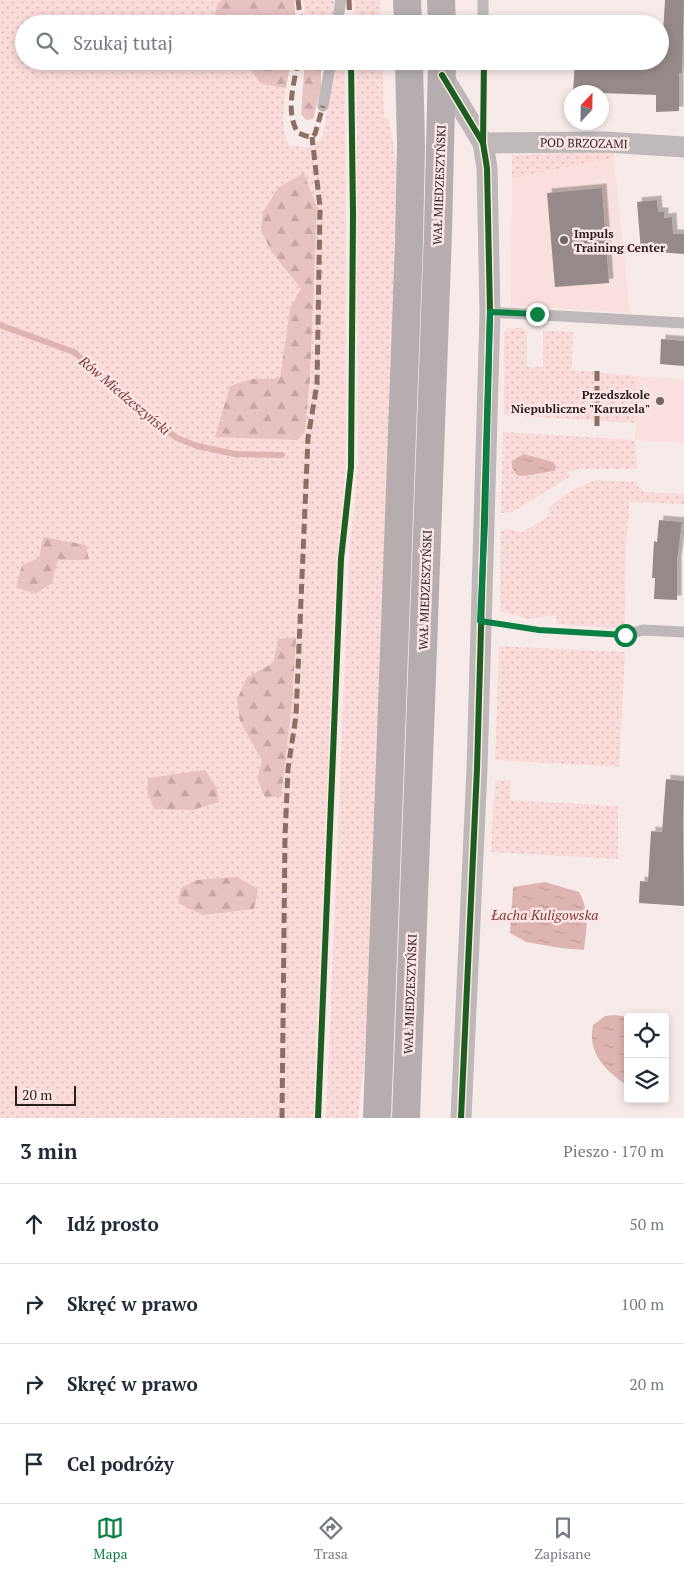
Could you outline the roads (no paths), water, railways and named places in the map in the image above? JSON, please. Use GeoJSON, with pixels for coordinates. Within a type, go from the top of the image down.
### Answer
{"type":"FeatureCollection","features":[{"type":"Feature","properties":{"kind":"main road"},"geometry":{"type":"LineString","coordinates":[[407,0],[408,15]]}},
{"type":"Feature","properties":{"kind":"main road"},"geometry":{"type":"LineString","coordinates":[[377,1118],[410,242],[409,70]]}},
{"type":"Feature","properties":{"kind":"main road","name":"WAŁ MIEDZESZYŃSKI"},"geometry":{"type":"LineString","coordinates":[[407,1115],[442,70]]}},
{"type":"Feature","properties":{"kind":"street"},"geometry":{"type":"LineString","coordinates":[[443,70],[483,143],[487,168],[490,312],[477,769],[461,1118]]}},
{"type":"Feature","properties":{"kind":"street","name":"POD BRZOZAMI"},"geometry":{"type":"LineString","coordinates":[[483,143],[606,142],[684,147]]}},
{"type":"Feature","properties":{"kind":"lane"},"geometry":{"type":"LineString","coordinates":[[338,15],[341,0]]}},
{"type":"Feature","properties":{"kind":"lane"},"geometry":{"type":"LineString","coordinates":[[483,0],[483,15]]}},
{"type":"Feature","properties":{"kind":"lane"},"geometry":{"type":"LineString","coordinates":[[324,106],[330,70]]}},
{"type":"Feature","properties":{"kind":"lane"},"geometry":{"type":"LineString","coordinates":[[490,312],[684,323]]}},
{"type":"Feature","properties":{"kind":"lane"},"geometry":{"type":"LineString","coordinates":[[625,635],[643,630],[684,632]]}},
{"type":"Feature","properties":{"kind":"water"},"geometry":{"type":"Polygon","coordinates":[[[524,454],[553,462],[556,466],[555,471],[524,476],[517,475],[512,468],[512,461],[524,454]]]}},
{"type":"Feature","properties":{"kind":"water","name":"Łacha Kuligowska"},"geometry":{"type":"Polygon","coordinates":[[[545,882],[579,892],[586,914],[587,927],[584,950],[526,942],[510,933],[513,887],[545,882]]]}},
{"type":"Feature","properties":{"kind":"water"},"geometry":{"type":"Polygon","coordinates":[[[605,1016],[624,1016],[624,1083],[600,1061],[593,1044],[593,1025],[605,1016]]]}},
{"type":"Feature","properties":{"kind":"waterway","name":"Rów Miedzeszyński"},"geometry":{"type":"LineString","coordinates":[[0,325],[74,352],[142,412],[177,438],[197,446],[235,454],[282,455]]}},
{"type":"Feature","properties":{"kind":"place","name":"Impuls Training Center"},"geometry":{"type":"Point","coordinates":[564,240]}},
{"type":"Feature","properties":{"kind":"place","name":"Przedszkole Niepubliczne \"Karuzela\""},"geometry":{"type":"Point","coordinates":[660,401]}}]}
